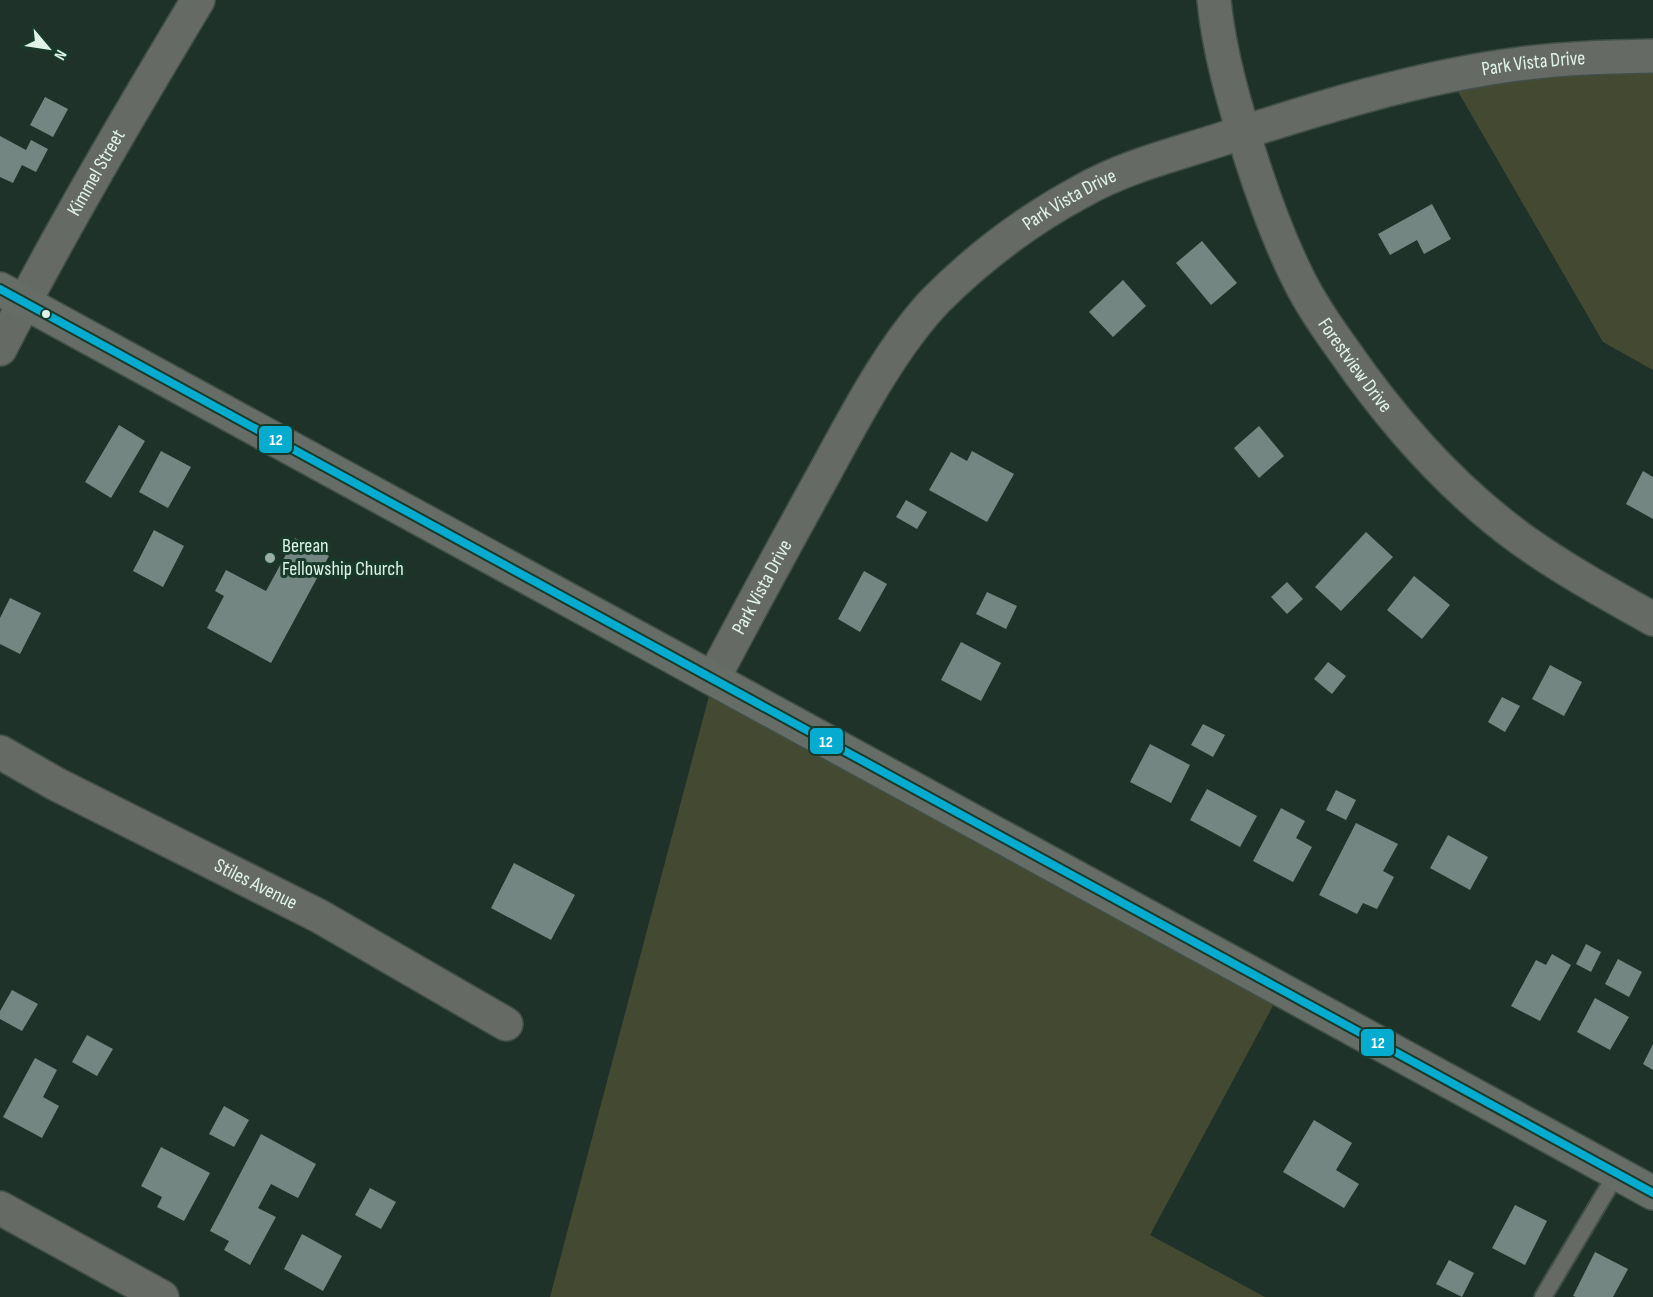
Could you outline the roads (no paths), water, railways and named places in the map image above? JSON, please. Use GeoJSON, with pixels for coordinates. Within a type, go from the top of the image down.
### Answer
{"type":"FeatureCollection","features":[{"type":"Feature","properties":{"kind":"street","name":"Kimmel Street"},"geometry":{"type":"LineString","coordinates":[[0,349],[12,295],[132,111],[198,0]]}},
{"type":"Feature","properties":{"kind":"street","name":"Forestview Drive"},"geometry":{"type":"LineString","coordinates":[[1214,0],[1230,86],[1270,216],[1301,283],[1326,326],[1364,380],[1445,475],[1520,538],[1588,583],[1653,619]]}},
{"type":"Feature","properties":{"kind":"street","name":"Park Vista Drive"},"geometry":{"type":"LineString","coordinates":[[714,677],[840,445],[887,365],[935,302],[1004,239],[1082,190],[1123,171],[1243,132],[1384,91],[1449,76],[1520,64],[1599,57],[1653,56]]}},
{"type":"Feature","properties":{"kind":"street"},"geometry":{"type":"LineString","coordinates":[[12,295],[1653,1192]]}},
{"type":"Feature","properties":{"kind":"street","name":"Stiles Avenue"},"geometry":{"type":"LineString","coordinates":[[0,752],[56,784],[319,916],[506,1023]]}},
{"type":"Feature","properties":{"kind":"street"},"geometry":{"type":"LineString","coordinates":[[0,1209],[162,1297]]}},
{"type":"Feature","properties":{"kind":"lane"},"geometry":{"type":"LineString","coordinates":[[1544,1297],[1617,1173]]}},
{"type":"Feature","properties":{"kind":"place","name":"Berean Fellowship Church"},"geometry":{"type":"Point","coordinates":[270,558]}}]}
